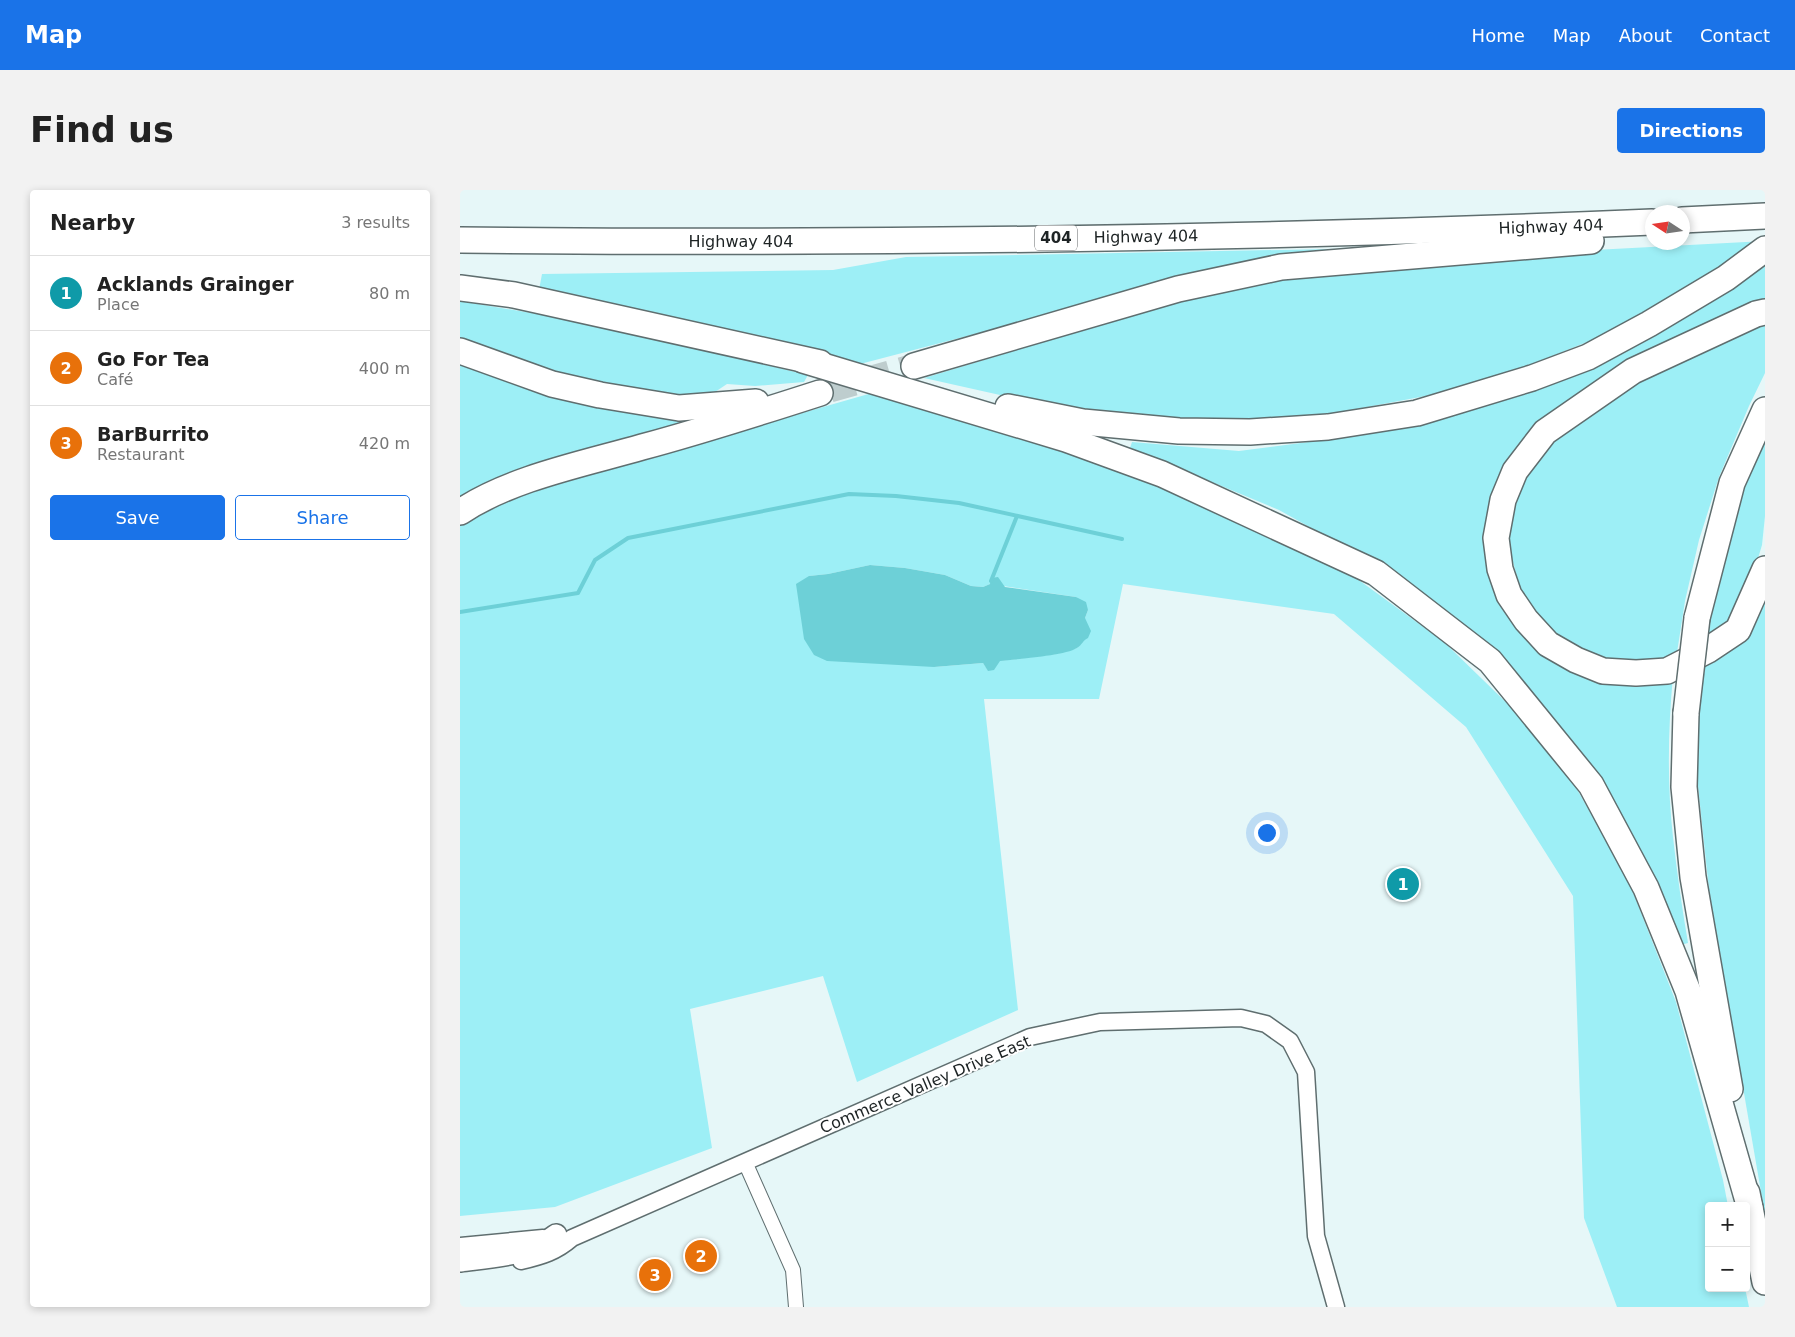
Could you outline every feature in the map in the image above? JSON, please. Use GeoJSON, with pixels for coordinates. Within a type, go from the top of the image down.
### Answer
{"type":"FeatureCollection","features":[{"type":"Feature","properties":{"kind":"highway"},"geometry":{"type":"LineString","coordinates":[[1690,221],[1765,216]]}},
{"type":"Feature","properties":{"kind":"highway","name":"Highway 404"},"geometry":{"type":"LineString","coordinates":[[460,240],[698,242],[1010,239],[1333,234],[1645,222]]}},
{"type":"Feature","properties":{"kind":"highway"},"geometry":{"type":"LineString","coordinates":[[914,366],[1178,289],[1281,267],[1645,235]]}},
{"type":"Feature","properties":{"kind":"highway"},"geometry":{"type":"LineString","coordinates":[[460,288],[533,298],[803,360],[927,385],[1008,406],[1083,422],[1180,431],[1250,432],[1328,427],[1417,413],[1532,378],[1588,357],[1649,324],[1726,278],[1765,249]]}},
{"type":"Feature","properties":{"kind":"highway"},"geometry":{"type":"LineString","coordinates":[[1765,312],[1756,314],[1633,371],[1545,432],[1514,471],[1503,500],[1496,538],[1500,569],[1509,596],[1526,620],[1548,644],[1576,660],[1603,671],[1636,673],[1667,671],[1708,650],[1738,630],[1765,569]]}},
{"type":"Feature","properties":{"kind":"highway"},"geometry":{"type":"LineString","coordinates":[[460,351],[552,384],[600,395],[679,408],[742,404],[825,392],[692,434],[533,478],[473,504],[460,512]]}},
{"type":"Feature","properties":{"kind":"highway"},"geometry":{"type":"LineString","coordinates":[[803,360],[1066,439],[1162,474],[1376,573],[1490,661],[1591,785],[1646,888],[1688,991],[1748,1202]]}},
{"type":"Feature","properties":{"kind":"highway"},"geometry":{"type":"LineString","coordinates":[[1749,1202],[1694,877],[1684,787],[1686,713],[1697,618],[1732,483],[1765,410]]}},
{"type":"Feature","properties":{"kind":"highway"},"geometry":{"type":"LineString","coordinates":[[1750,1208],[1765,1282]]}},
{"type":"Feature","properties":{"kind":"main road"},"geometry":{"type":"LineString","coordinates":[[460,1261],[529,1249],[564,1237]]}},
{"type":"Feature","properties":{"kind":"street","name":"Commerce Valley Drive East"},"geometry":{"type":"LineString","coordinates":[[460,1246],[564,1237],[746,1162],[1030,1037],[1100,1022],[1240,1018],[1266,1024],[1290,1041],[1306,1072],[1316,1236],[1336,1307]]}},
{"type":"Feature","properties":{"kind":"street"},"geometry":{"type":"LineString","coordinates":[[746,1162],[793,1270],[796,1307]]}},
{"type":"Feature","properties":{"kind":"street","name":"Commerce Valley Drive East"},"geometry":{"type":"LineString","coordinates":[[460,1270],[538,1257],[560,1248],[564,1237]]}},
{"type":"Feature","properties":{"kind":"shaded area"},"geometry":{"type":"Polygon","coordinates":[[[1765,241],[1765,302],[1584,391],[1488,532],[1541,649],[1673,676],[1669,736],[1671,817],[1688,943],[1681,945],[1502,668],[1347,548],[1279,510],[1130,448],[1132,442],[1239,451],[1363,435],[1439,420],[1529,392],[1592,366],[1587,342],[1525,367],[1431,395],[1335,413],[1247,420],[1183,420],[1106,412],[1000,395],[924,378],[1146,311],[1247,284],[1329,273],[1575,251],[1645,247],[1645,250],[1690,250],[1690,245],[1765,241]]]}},
{"type":"Feature","properties":{"kind":"shaded area"},"geometry":{"type":"Polygon","coordinates":[[[1330,249],[1330,257],[1017,323],[860,364],[539,290],[542,274],[833,270],[906,257],[1330,249]]]}},
{"type":"Feature","properties":{"kind":"shaded area"},"geometry":{"type":"Polygon","coordinates":[[[460,301],[543,315],[649,337],[808,375],[804,382],[755,386],[727,384],[703,400],[643,398],[460,345],[460,301]]]}},
{"type":"Feature","properties":{"kind":"shaded area"},"geometry":{"type":"Polygon","coordinates":[[[1765,323],[1765,373],[1719,477],[1699,540],[1685,601],[1676,659],[1617,663],[1574,648],[1540,620],[1520,588],[1510,551],[1510,517],[1521,485],[1542,450],[1574,422],[1626,389],[1675,362],[1765,323]]]}},
{"type":"Feature","properties":{"kind":"shaded area"},"geometry":{"type":"Polygon","coordinates":[[[460,362],[558,396],[628,413],[686,415],[688,427],[460,503],[460,362]]]}},
{"type":"Feature","properties":{"kind":"shaded area"},"geometry":{"type":"Polygon","coordinates":[[[879,391],[1019,433],[1255,522],[1356,578],[1444,642],[1516,712],[1570,777],[1627,877],[1676,1002],[1727,1202],[1705,1202],[1705,1292],[1746,1292],[1749,1307],[1617,1307],[1584,1218],[1573,896],[1466,727],[1334,614],[1123,584],[1099,699],[984,699],[1018,1010],[857,1082],[823,976],[690,1009],[712,1148],[555,1207],[460,1216],[460,524],[493,507],[540,488],[879,391]],[[870,565],[809,576],[934,667],[983,663],[988,670],[993,670],[999,661],[1056,654],[1077,648],[1085,639],[1085,618],[1088,610],[1076,597],[990,584],[983,587],[971,586],[945,575],[905,568],[870,565]]]}},
{"type":"Feature","properties":{"kind":"shaded area"},"geometry":{"type":"Polygon","coordinates":[[[1765,431],[1765,516],[1762,545],[1753,575],[1735,614],[1705,642],[1707,621],[1738,499],[1765,431]]]}},
{"type":"Feature","properties":{"kind":"shaded area"},"geometry":{"type":"Polygon","coordinates":[[[870,565],[905,568],[945,575],[971,586],[983,587],[990,584],[991,578],[998,577],[1005,587],[1076,597],[1086,602],[1088,610],[1085,618],[1091,631],[1088,638],[1079,647],[1071,651],[1000,661],[994,670],[988,671],[983,663],[934,667],[827,661],[814,655],[804,639],[796,584],[809,576],[870,565]]]}},
{"type":"Feature","properties":{"kind":"shaded area"},"geometry":{"type":"Polygon","coordinates":[[[1765,597],[1765,1215],[1709,890],[1698,786],[1697,715],[1701,666],[1765,597]]]}},
{"type":"Feature","properties":{"kind":"waterway"},"geometry":{"type":"LineString","coordinates":[[460,612],[578,593],[595,560],[628,538],[849,494],[896,496],[959,503],[1122,539]]}},
{"type":"Feature","properties":{"kind":"waterway"},"geometry":{"type":"LineString","coordinates":[[991,581],[1017,516]]}},
{"type":"Feature","properties":{"kind":"tunnel"},"geometry":{"type":"LineString","coordinates":[[830,390],[914,366]]}},
{"type":"Feature","properties":{"kind":"place","name":"Acklands Grainger"},"geometry":{"type":"Point","coordinates":[1403,884]}},
{"type":"Feature","properties":{"kind":"place","name":"Go For Tea"},"geometry":{"type":"Point","coordinates":[701,1256]}},
{"type":"Feature","properties":{"kind":"place","name":"BarBurrito"},"geometry":{"type":"Point","coordinates":[655,1275]}}]}
